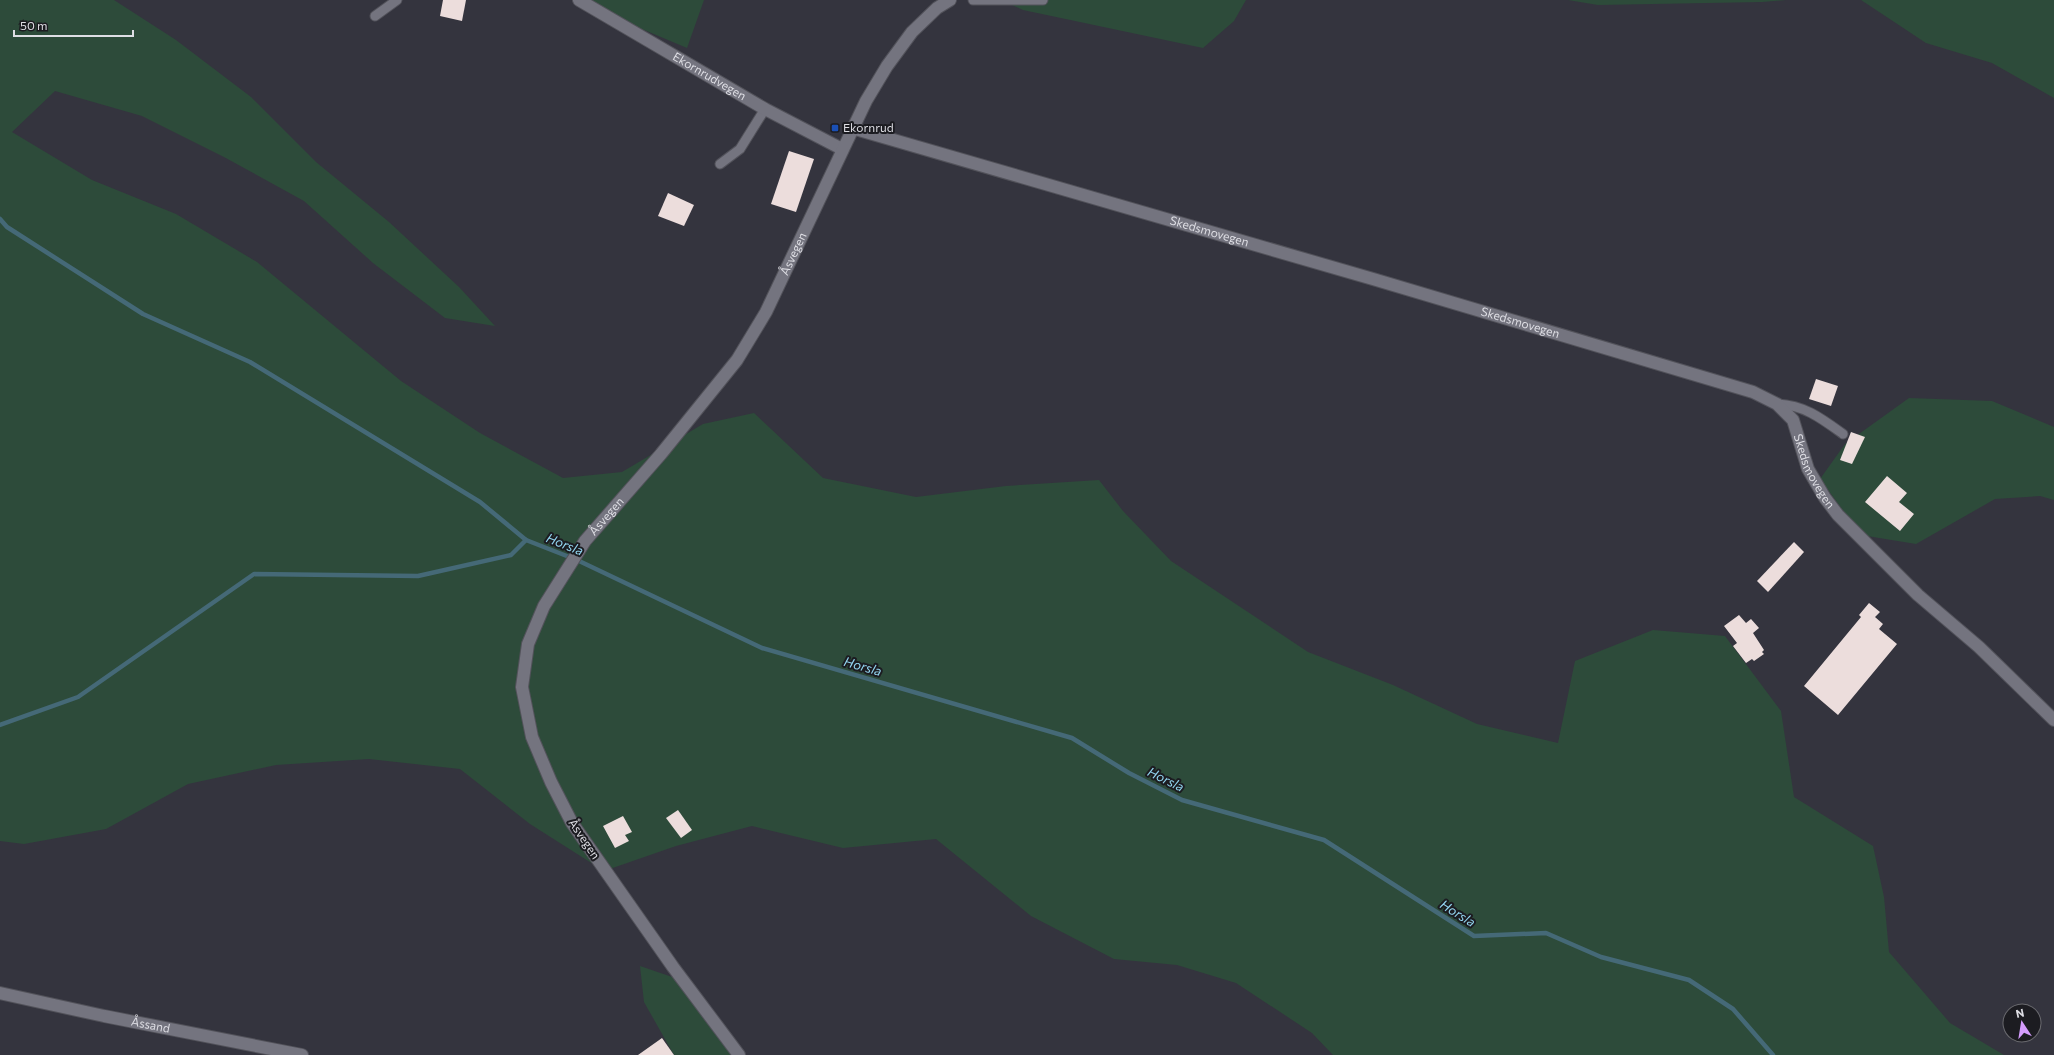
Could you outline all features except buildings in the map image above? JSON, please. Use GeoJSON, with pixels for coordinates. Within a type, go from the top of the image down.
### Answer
{"type":"FeatureCollection","features":[{"type":"Feature","properties":{"kind":"street","name":"Ekornrudvegen"},"geometry":{"type":"LineString","coordinates":[[579,0],[765,109],[842,149]]}},
{"type":"Feature","properties":{"kind":"street","name":"Åsvegen"},"geometry":{"type":"LineString","coordinates":[[739,1055],[673,967],[572,823],[551,782],[532,737],[522,687],[528,644],[544,606],[561,576],[585,541],[604,516],[661,454],[737,360],[766,312],[852,128],[888,66],[912,32],[937,8],[950,0]]}},
{"type":"Feature","properties":{"kind":"street","name":"Skedsmovegen"},"geometry":{"type":"LineString","coordinates":[[852,128],[1753,392],[1777,404],[1793,420],[1808,469],[1825,498],[1838,515],[1918,595],[1979,647],[2054,720]]}},
{"type":"Feature","properties":{"kind":"street","name":"Åssand"},"geometry":{"type":"LineString","coordinates":[[0,993],[104,1016],[302,1055]]}},
{"type":"Feature","properties":{"kind":"lane"},"geometry":{"type":"LineString","coordinates":[[375,16],[397,0]]}},
{"type":"Feature","properties":{"kind":"lane"},"geometry":{"type":"LineString","coordinates":[[973,0],[1043,0]]}},
{"type":"Feature","properties":{"kind":"lane"},"geometry":{"type":"LineString","coordinates":[[720,164],[740,149],[765,109]]}},
{"type":"Feature","properties":{"kind":"lane"},"geometry":{"type":"LineString","coordinates":[[1777,404],[1795,405],[1825,420],[1843,434]]}},
{"type":"Feature","properties":{"kind":"green space"},"geometry":{"type":"Polygon","coordinates":[[[0,0],[114,0],[176,40],[251,97],[316,162],[389,222],[459,287],[495,326],[445,318],[373,263],[304,201],[224,157],[142,116],[55,91],[12,132],[92,180],[176,214],[257,262],[401,381],[480,433],[563,478],[622,472],[703,424],[754,413],[823,478],[916,497],[1006,486],[1099,480],[1123,511],[1171,561],[1308,652],[1393,685],[1477,724],[1558,743],[1575,661],[1653,630],[1725,636],[1781,711],[1794,797],[1873,846],[1884,897],[1889,952],[1950,1023],[2004,1055],[1333,1055],[1312,1033],[1236,983],[1177,965],[1114,959],[1031,916],[936,839],[843,848],[752,826],[676,846],[604,871],[530,824],[460,769],[369,759],[276,765],[188,784],[106,829],[24,844],[0,841],[0,0]]]}},
{"type":"Feature","properties":{"kind":"green space"},"geometry":{"type":"Polygon","coordinates":[[[573,0],[704,0],[687,48],[573,0]]]}},
{"type":"Feature","properties":{"kind":"green space"},"geometry":{"type":"Polygon","coordinates":[[[1001,0],[1246,0],[1234,21],[1203,48],[1023,10],[1001,0]]]}},
{"type":"Feature","properties":{"kind":"green space"},"geometry":{"type":"Polygon","coordinates":[[[1568,0],[1786,0],[1762,2],[1598,5],[1568,0]]]}},
{"type":"Feature","properties":{"kind":"green space"},"geometry":{"type":"Polygon","coordinates":[[[1861,0],[2054,0],[2054,98],[1992,63],[1926,43],[1861,0]]]}},
{"type":"Feature","properties":{"kind":"green space"},"geometry":{"type":"Polygon","coordinates":[[[1909,398],[1992,401],[2054,427],[2054,500],[2040,496],[1995,499],[1916,544],[1861,535],[1820,479],[1845,444],[1909,398]]]}},
{"type":"Feature","properties":{"kind":"green space"},"geometry":{"type":"Polygon","coordinates":[[[640,966],[678,979],[742,1055],[674,1055],[644,1002],[640,966]]]}},
{"type":"Feature","properties":{"kind":"waterway","name":"Horsla"},"geometry":{"type":"LineString","coordinates":[[0,219],[7,227],[143,314],[250,362],[480,502],[526,540],[577,560],[762,648],[1072,738],[1129,773],[1182,800],[1324,840],[1474,936],[1546,933],[1601,957],[1689,980],[1733,1009],[1773,1055]]}},
{"type":"Feature","properties":{"kind":"waterway"},"geometry":{"type":"LineString","coordinates":[[0,725],[78,697],[254,574],[418,576],[511,555],[526,540]]}},
{"type":"Feature","properties":{"kind":"place","name":"Ekornrud"},"geometry":{"type":"Point","coordinates":[835,128]}}]}
